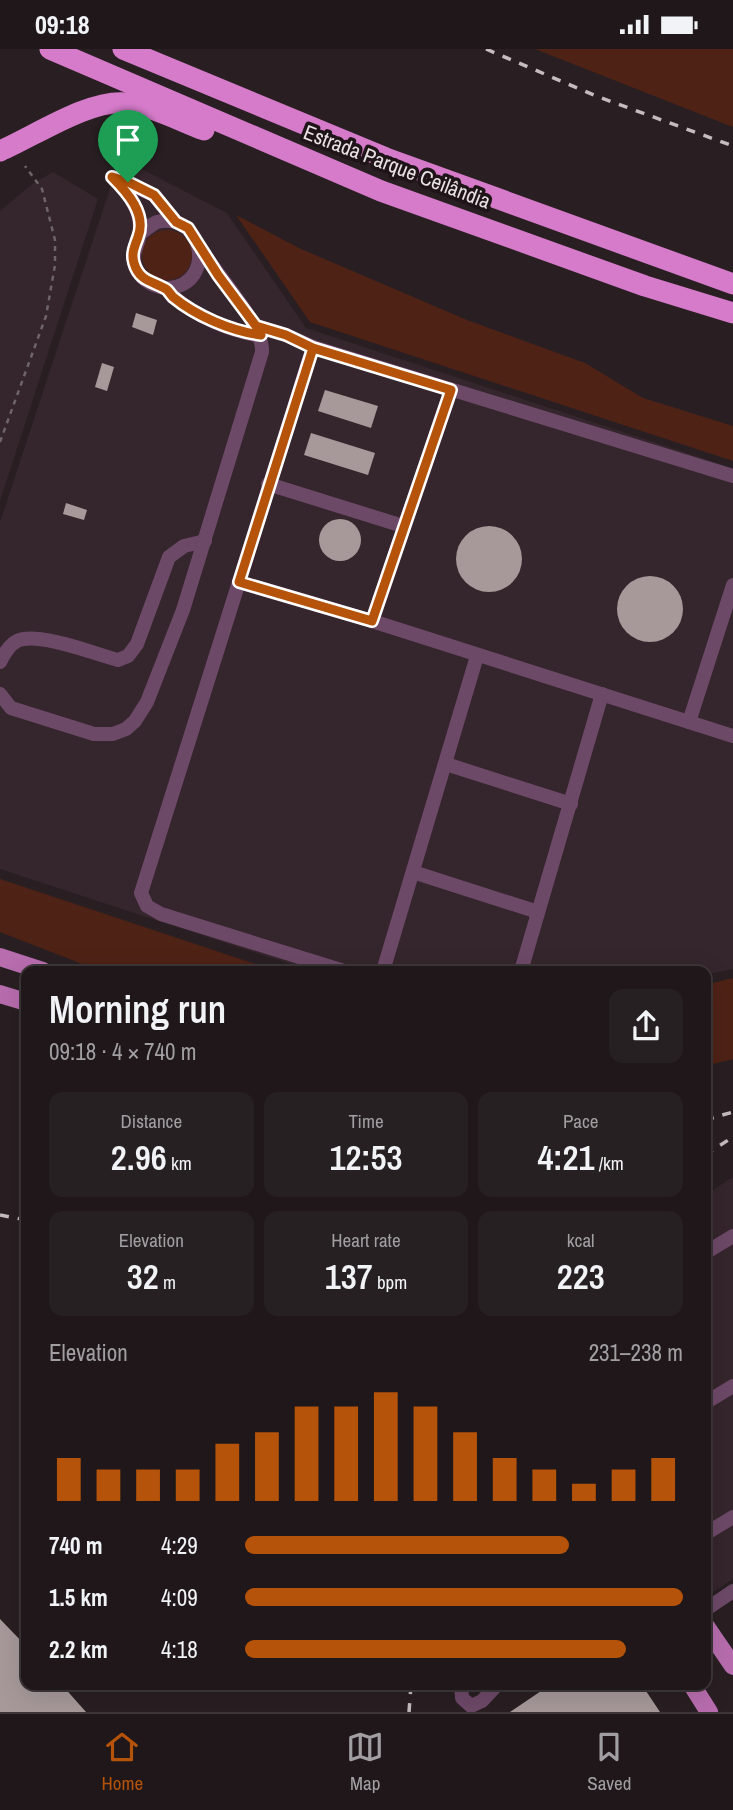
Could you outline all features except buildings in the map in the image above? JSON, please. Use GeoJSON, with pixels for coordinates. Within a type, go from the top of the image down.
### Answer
{"type":"FeatureCollection","features":[{"type":"Feature","properties":{"kind":"highway","name":"Estrada Parque Ceilândia"},"geometry":{"type":"LineString","coordinates":[[50,49],[381,191],[645,286],[733,313]]}},
{"type":"Feature","properties":{"kind":"highway","name":"Estrada Parque Ceilândia"},"geometry":{"type":"LineString","coordinates":[[122,49],[386,158],[733,284]]}},
{"type":"Feature","properties":{"kind":"highway"},"geometry":{"type":"LineString","coordinates":[[0,151],[88,109],[110,103],[127,103],[381,191]]}},
{"type":"Feature","properties":{"kind":"main road"},"geometry":{"type":"LineString","coordinates":[[0,957],[26,966]]}},
{"type":"Feature","properties":{"kind":"main road"},"geometry":{"type":"LineString","coordinates":[[0,994],[21,1000]]}},
{"type":"Feature","properties":{"kind":"main road"},"geometry":{"type":"LineString","coordinates":[[711,1634],[733,1665]]}},
{"type":"Feature","properties":{"kind":"main road"},"geometry":{"type":"LineString","coordinates":[[695,1690],[709,1712]]}},
{"type":"Feature","properties":{"kind":"lane"},"geometry":{"type":"LineString","coordinates":[[0,694],[11,708],[94,734],[113,734],[126,729],[146,702],[183,610],[260,364],[262,344],[258,331],[188,228],[176,222],[154,195],[112,177],[134,203],[138,213],[140,234],[134,248],[134,263],[141,276],[152,285],[166,289],[181,286],[193,277],[200,265],[201,250]]}},
{"type":"Feature","properties":{"kind":"lane"},"geometry":{"type":"LineString","coordinates":[[140,234],[156,222],[176,222]]}},
{"type":"Feature","properties":{"kind":"lane"},"geometry":{"type":"LineString","coordinates":[[166,289],[214,321],[234,330],[286,335],[313,348],[733,477]]}},
{"type":"Feature","properties":{"kind":"lane"},"geometry":{"type":"LineString","coordinates":[[214,321],[224,318],[237,302]]}},
{"type":"Feature","properties":{"kind":"lane"},"geometry":{"type":"LineString","coordinates":[[313,348],[141,893],[148,907],[161,915],[328,966]]}},
{"type":"Feature","properties":{"kind":"lane"},"geometry":{"type":"LineString","coordinates":[[372,621],[451,390]]}},
{"type":"Feature","properties":{"kind":"lane"},"geometry":{"type":"LineString","coordinates":[[268,484],[403,526]]}},
{"type":"Feature","properties":{"kind":"lane"},"geometry":{"type":"LineString","coordinates":[[0,662],[8,648],[18,641],[32,637],[118,660],[128,656],[137,644],[169,557],[184,545],[205,541]]}},
{"type":"Feature","properties":{"kind":"lane"},"geometry":{"type":"LineString","coordinates":[[239,582],[372,621],[733,736]]}},
{"type":"Feature","properties":{"kind":"lane"},"geometry":{"type":"LineString","coordinates":[[689,722],[733,586]]}},
{"type":"Feature","properties":{"kind":"lane"},"geometry":{"type":"LineString","coordinates":[[385,966],[477,656]]}},
{"type":"Feature","properties":{"kind":"lane"},"geometry":{"type":"LineString","coordinates":[[522,966],[601,694]]}},
{"type":"Feature","properties":{"kind":"lane"},"geometry":{"type":"LineString","coordinates":[[446,764],[571,804]]}},
{"type":"Feature","properties":{"kind":"lane"},"geometry":{"type":"LineString","coordinates":[[413,872],[538,912]]}},
{"type":"Feature","properties":{"kind":"lane"},"geometry":{"type":"LineString","coordinates":[[711,1249],[733,1236]]}},
{"type":"Feature","properties":{"kind":"lane"},"geometry":{"type":"LineString","coordinates":[[711,1399],[733,1386]]}},
{"type":"Feature","properties":{"kind":"lane"},"geometry":{"type":"LineString","coordinates":[[711,1531],[731,1522]]}},
{"type":"Feature","properties":{"kind":"lane"},"geometry":{"type":"LineString","coordinates":[[711,1606],[733,1591]]}},
{"type":"Feature","properties":{"kind":"lane"},"geometry":{"type":"LineString","coordinates":[[463,1707],[476,1706],[492,1690]]}},
{"type":"Feature","properties":{"kind":"path"},"geometry":{"type":"LineString","coordinates":[[0,442],[46,316],[55,265],[55,240],[42,189],[25,166]]}},
{"type":"Feature","properties":{"kind":"shaded area"},"geometry":{"type":"Polygon","coordinates":[[[535,49],[733,49],[733,127],[535,49]]]}},
{"type":"Feature","properties":{"kind":"shaded area"},"geometry":{"type":"Polygon","coordinates":[[[120,158],[227,213],[306,328],[733,468],[733,969],[711,974],[711,966],[296,966],[0,869],[0,522],[120,158]]]}},
{"type":"Feature","properties":{"kind":"shaded area"},"geometry":{"type":"Polygon","coordinates":[[[53,172],[98,199],[0,501],[0,211],[32,184],[53,172]]]}},
{"type":"Feature","properties":{"kind":"shaded area"},"geometry":{"type":"Polygon","coordinates":[[[236,215],[301,249],[467,320],[585,363],[643,398],[733,426],[733,461],[310,322],[236,215]]]}},
{"type":"Feature","properties":{"kind":"shaded area"},"geometry":{"type":"Polygon","coordinates":[[[167,230],[185,237],[192,255],[185,273],[167,280],[149,273],[142,255],[149,237],[167,230]]]}},
{"type":"Feature","properties":{"kind":"shaded area"},"geometry":{"type":"Polygon","coordinates":[[[0,879],[261,966],[87,966],[0,932],[0,879]]]}},
{"type":"Feature","properties":{"kind":"shaded area"},"geometry":{"type":"Polygon","coordinates":[[[733,978],[733,1059],[711,1064],[711,984],[733,978]]]}},
{"type":"Feature","properties":{"kind":"shaded area"},"geometry":{"type":"Polygon","coordinates":[[[733,1177],[733,1579],[711,1593],[711,1191],[733,1177]]]}},
{"type":"Feature","properties":{"kind":"railway"},"geometry":{"type":"LineString","coordinates":[[486,49],[596,96],[733,146]]}},
{"type":"Feature","properties":{"kind":"railway"},"geometry":{"type":"LineString","coordinates":[[711,1118],[733,1112]]}},
{"type":"Feature","properties":{"kind":"railway"},"geometry":{"type":"LineString","coordinates":[[711,1151],[733,1137]]}},
{"type":"Feature","properties":{"kind":"railway"},"geometry":{"type":"LineString","coordinates":[[0,1215],[21,1219]]}},
{"type":"Feature","properties":{"kind":"railway"},"geometry":{"type":"LineString","coordinates":[[409,1712],[411,1690]]}},
{"type":"Feature","properties":{"kind":"route"},"geometry":{"type":"LineString","coordinates":[[128,182],[112,177],[126,191],[138,213],[140,234],[134,248],[134,263],[141,276],[152,285],[166,289],[192,308],[234,330],[261,335],[256,326],[286,335],[313,348],[451,390],[372,621],[239,582],[313,348],[286,335],[256,326],[218,275],[188,228],[176,222],[154,195],[128,182]]}}]}
